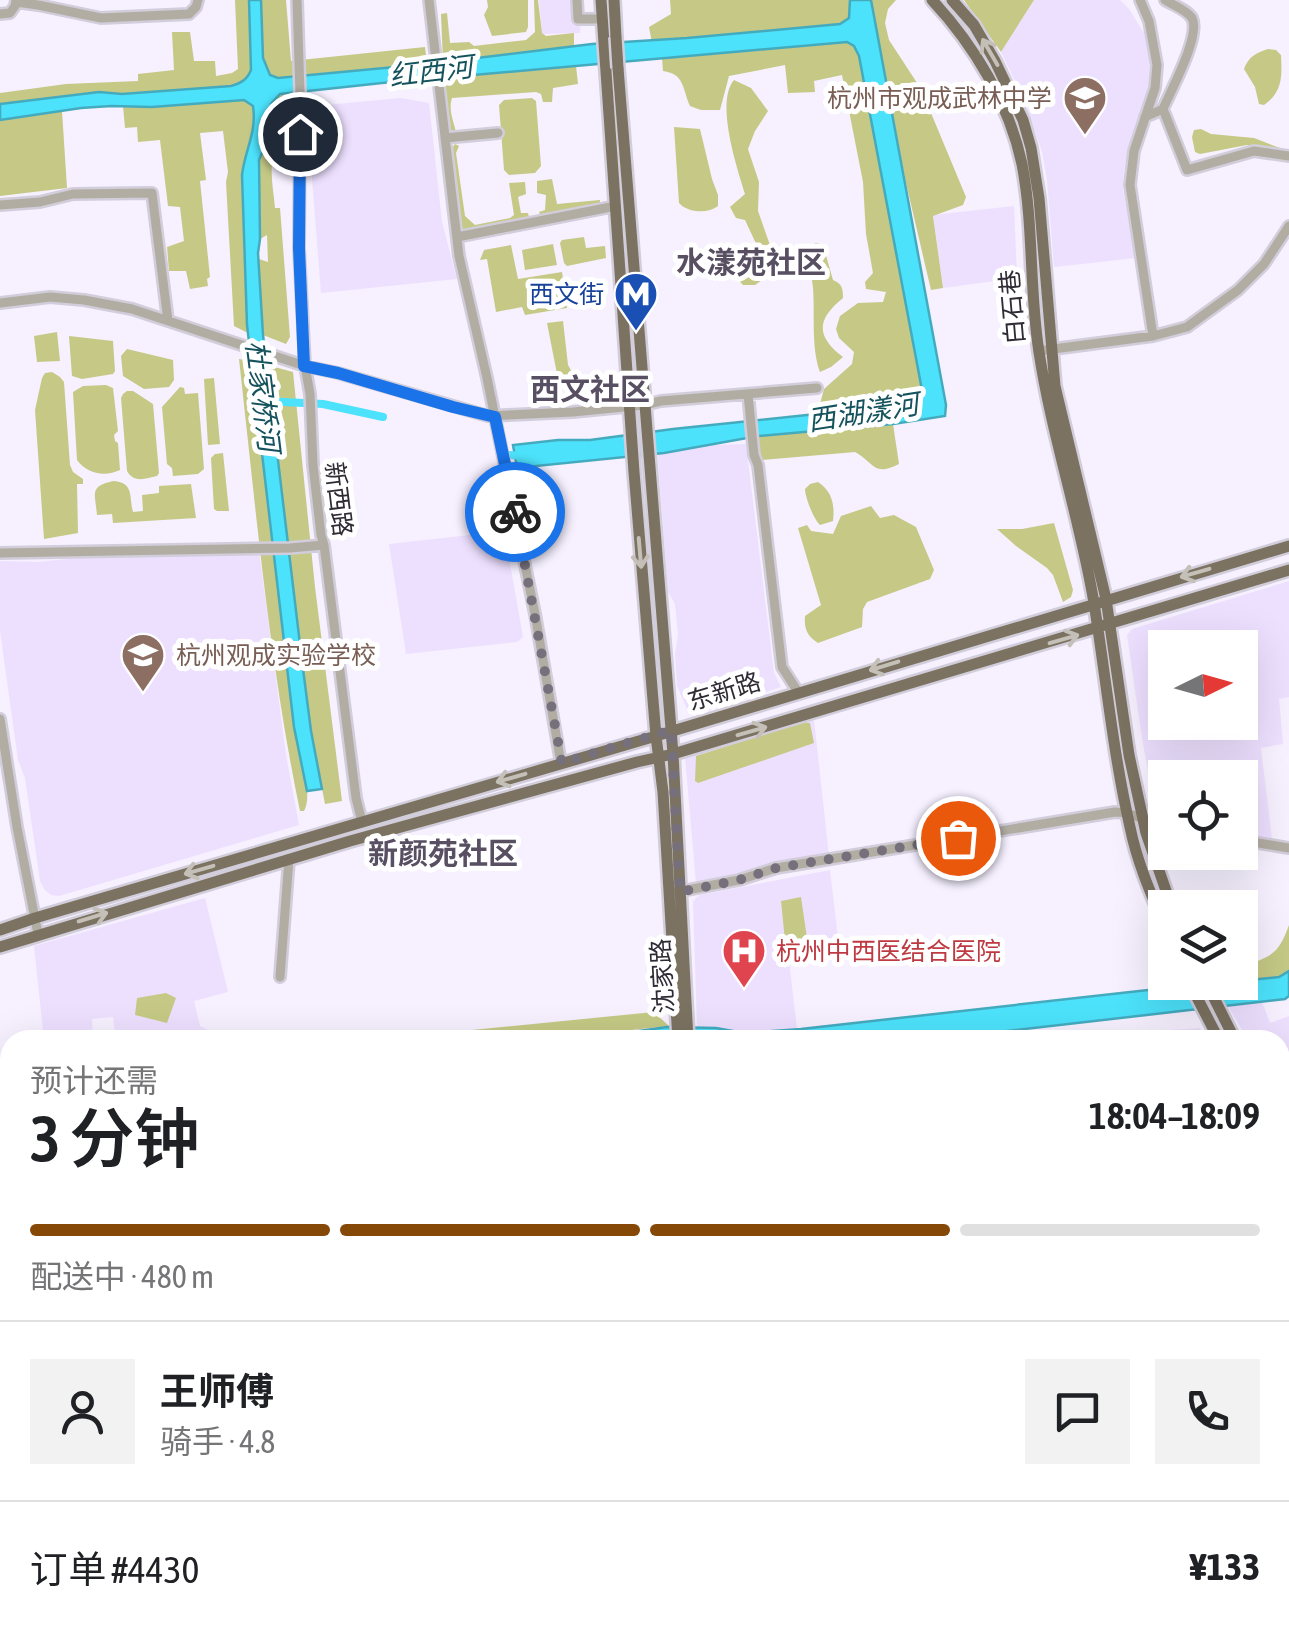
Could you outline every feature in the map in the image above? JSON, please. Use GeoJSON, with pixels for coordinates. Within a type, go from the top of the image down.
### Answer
{"type":"FeatureCollection","features":[{"type":"Feature","properties":{"kind":"main road"},"geometry":{"type":"LineString","coordinates":[[600,0],[610,39]]}},
{"type":"Feature","properties":{"kind":"main road"},"geometry":{"type":"LineString","coordinates":[[614,0],[612,66],[671,730]]}},
{"type":"Feature","properties":{"kind":"main road","name":"白石巷"},"geometry":{"type":"LineString","coordinates":[[932,0],[975,54],[1013,132],[1022,164],[1045,350],[1103,627]]}},
{"type":"Feature","properties":{"kind":"main road","name":"白石巷"},"geometry":{"type":"LineString","coordinates":[[952,0],[974,25],[1023,120],[1039,198],[1045,350]]}},
{"type":"Feature","properties":{"kind":"main road"},"geometry":{"type":"LineString","coordinates":[[612,66],[629,406],[658,757]]}},
{"type":"Feature","properties":{"kind":"main road","name":"东新路"},"geometry":{"type":"LineString","coordinates":[[0,930],[1289,546]]}},
{"type":"Feature","properties":{"kind":"main road","name":"东新路"},"geometry":{"type":"LineString","coordinates":[[0,947],[289,859],[673,754],[1289,570]]}},
{"type":"Feature","properties":{"kind":"main road"},"geometry":{"type":"LineString","coordinates":[[1103,627],[1127,812],[1150,890]]}},
{"type":"Feature","properties":{"kind":"main road"},"geometry":{"type":"LineString","coordinates":[[1103,627],[1142,817],[1166,890]]}},
{"type":"Feature","properties":{"kind":"main road","name":"沈家路"},"geometry":{"type":"LineString","coordinates":[[671,730],[679,1030]]}},
{"type":"Feature","properties":{"kind":"main road","name":"沈家路"},"geometry":{"type":"LineString","coordinates":[[658,757],[675,892]]}},
{"type":"Feature","properties":{"kind":"main road"},"geometry":{"type":"LineString","coordinates":[[1198,1000],[1214,1030]]}},
{"type":"Feature","properties":{"kind":"main road"},"geometry":{"type":"LineString","coordinates":[[1215,1000],[1230,1030]]}},
{"type":"Feature","properties":{"kind":"main road","name":"沈家路"},"geometry":{"type":"LineString","coordinates":[[681,1015],[685,1030]]}},
{"type":"Feature","properties":{"kind":"street"},"geometry":{"type":"LineString","coordinates":[[0,14],[10,12],[16,1],[102,18],[189,14],[198,0]]}},
{"type":"Feature","properties":{"kind":"street","name":"新西路"},"geometry":{"type":"LineString","coordinates":[[297,0],[304,366],[310,394],[321,535],[362,822]]}},
{"type":"Feature","properties":{"kind":"street"},"geometry":{"type":"LineString","coordinates":[[429,0],[457,237],[562,763]]}},
{"type":"Feature","properties":{"kind":"street"},"geometry":{"type":"LineString","coordinates":[[577,0],[578,19],[602,18]]}},
{"type":"Feature","properties":{"kind":"street"},"geometry":{"type":"LineString","coordinates":[[1140,0],[1150,21],[1157,65],[1155,88],[1134,151],[1130,185],[1153,336]]}},
{"type":"Feature","properties":{"kind":"street"},"geometry":{"type":"LineString","coordinates":[[1145,117],[1163,108],[1193,40],[1193,20],[1165,0]]}},
{"type":"Feature","properties":{"kind":"street"},"geometry":{"type":"LineString","coordinates":[[1163,108],[1187,170],[1254,152],[1289,156]]}},
{"type":"Feature","properties":{"kind":"street"},"geometry":{"type":"LineString","coordinates":[[445,138],[498,133]]}},
{"type":"Feature","properties":{"kind":"street"},"geometry":{"type":"LineString","coordinates":[[0,205],[73,194],[152,193],[168,320]]}},
{"type":"Feature","properties":{"kind":"street"},"geometry":{"type":"LineString","coordinates":[[457,237],[616,206]]}},
{"type":"Feature","properties":{"kind":"street"},"geometry":{"type":"LineString","coordinates":[[1045,350],[1153,336],[1187,327],[1238,290],[1264,264],[1289,226]]}},
{"type":"Feature","properties":{"kind":"street"},"geometry":{"type":"LineString","coordinates":[[0,304],[50,297],[132,309],[304,366],[495,417],[818,388]]}},
{"type":"Feature","properties":{"kind":"street"},"geometry":{"type":"LineString","coordinates":[[748,394],[782,666],[798,692]]}},
{"type":"Feature","properties":{"kind":"street"},"geometry":{"type":"LineString","coordinates":[[0,553],[324,545]]}},
{"type":"Feature","properties":{"kind":"street"},"geometry":{"type":"LineString","coordinates":[[0,719],[38,934]]}},
{"type":"Feature","properties":{"kind":"street"},"geometry":{"type":"LineString","coordinates":[[0,792],[12,790]]}},
{"type":"Feature","properties":{"kind":"street"},"geometry":{"type":"LineString","coordinates":[[675,892],[739,880],[776,868],[1115,812],[1148,820]]}},
{"type":"Feature","properties":{"kind":"street"},"geometry":{"type":"LineString","coordinates":[[1258,843],[1289,848]]}},
{"type":"Feature","properties":{"kind":"street"},"geometry":{"type":"LineString","coordinates":[[280,976],[289,859]]}},
{"type":"Feature","properties":{"kind":"shaded area"},"geometry":{"type":"Polygon","coordinates":[[[539,0],[581,0],[580,33],[542,34],[539,0]]]}},
{"type":"Feature","properties":{"kind":"shaded area","name":"杭州市观成武林中学"},"geometry":{"type":"Polygon","coordinates":[[[1034,0],[1120,0],[1144,33],[1150,62],[1148,90],[1128,148],[1123,190],[1136,258],[1054,267],[1042,152],[1024,100],[1001,52],[1034,0]]]}},
{"type":"Feature","properties":{"kind":"shaded area"},"geometry":{"type":"Polygon","coordinates":[[[401,98],[429,103],[442,222],[457,279],[321,293],[307,115],[326,105],[401,98]]]}},
{"type":"Feature","properties":{"kind":"shaded area"},"geometry":{"type":"Polygon","coordinates":[[[1014,206],[1017,278],[943,288],[933,215],[1014,206]]]}},
{"type":"Feature","properties":{"kind":"shaded area"},"geometry":{"type":"Polygon","coordinates":[[[746,444],[774,673],[781,687],[699,714],[687,709],[677,686],[678,635],[675,604],[668,592],[657,447],[746,444]]]}},
{"type":"Feature","properties":{"kind":"shaded area"},"geometry":{"type":"Polygon","coordinates":[[[497,532],[506,541],[523,637],[517,642],[406,654],[389,544],[497,532]]]}},
{"type":"Feature","properties":{"kind":"shaded area","name":"杭州观成实验学校"},"geometry":{"type":"Polygon","coordinates":[[[259,550],[299,825],[59,896],[51,895],[40,881],[25,778],[18,760],[0,631],[0,561],[38,562],[135,552],[259,550]]]}},
{"type":"Feature","properties":{"kind":"shaded area"},"geometry":{"type":"Polygon","coordinates":[[[1289,581],[1289,697],[1279,699],[1283,744],[1261,748],[1272,839],[1258,837],[1258,760],[1148,760],[1148,772],[1127,635],[1132,629],[1289,581]]]}},
{"type":"Feature","properties":{"kind":"shaded area"},"geometry":{"type":"Polygon","coordinates":[[[814,720],[829,856],[696,883],[685,757],[814,720]]]}},
{"type":"Feature","properties":{"kind":"shaded area"},"geometry":{"type":"Polygon","coordinates":[[[830,870],[840,955],[789,961],[797,1029],[697,1028],[693,902],[700,895],[830,870]]]}},
{"type":"Feature","properties":{"kind":"shaded area"},"geometry":{"type":"Polygon","coordinates":[[[205,898],[228,992],[194,1001],[200,1026],[208,1030],[115,1030],[113,1017],[92,1019],[93,1030],[43,1030],[34,946],[205,898]]]}},
{"type":"Feature","properties":{"kind":"shaded area"},"geometry":{"type":"Polygon","coordinates":[[[1262,1002],[1270,1023],[1289,1016],[1289,1030],[1242,1030],[1228,1006],[1262,1002]]]}},
{"type":"Feature","properties":{"kind":"green space"},"geometry":{"type":"Polygon","coordinates":[[[235,0],[249,0],[251,70],[238,84],[122,94],[99,92],[0,104],[0,93],[66,84],[138,81],[138,74],[174,70],[172,32],[190,32],[194,61],[215,61],[216,76],[232,73],[238,69],[235,0]]]}},
{"type":"Feature","properties":{"kind":"green space"},"geometry":{"type":"Polygon","coordinates":[[[261,0],[286,0],[291,61],[425,47],[427,64],[278,78],[270,75],[263,58],[261,0]]]}},
{"type":"Feature","properties":{"kind":"green space"},"geometry":{"type":"Polygon","coordinates":[[[487,0],[528,0],[526,32],[492,36],[484,15],[487,0]]]}},
{"type":"Feature","properties":{"kind":"green space"},"geometry":{"type":"Polygon","coordinates":[[[534,0],[538,0],[542,33],[574,33],[574,46],[443,62],[441,14],[447,13],[450,43],[469,42],[474,46],[526,40],[535,32],[534,0]]]}},
{"type":"Feature","properties":{"kind":"green space"},"geometry":{"type":"Polygon","coordinates":[[[670,0],[851,0],[855,15],[843,23],[652,43],[649,27],[671,14],[670,0]]]}},
{"type":"Feature","properties":{"kind":"green space"},"geometry":{"type":"Polygon","coordinates":[[[871,0],[896,0],[888,9],[885,23],[889,40],[921,89],[966,197],[963,205],[933,216],[943,288],[931,290],[871,0]]]}},
{"type":"Feature","properties":{"kind":"green space"},"geometry":{"type":"Polygon","coordinates":[[[964,0],[1034,0],[1001,52],[964,0]]]}},
{"type":"Feature","properties":{"kind":"green space"},"geometry":{"type":"Polygon","coordinates":[[[847,42],[859,56],[922,391],[920,398],[826,413],[820,404],[824,389],[852,364],[854,352],[839,338],[836,329],[840,316],[858,303],[883,302],[886,292],[866,289],[865,282],[873,273],[863,182],[842,75],[814,81],[815,92],[788,93],[785,65],[729,76],[720,110],[701,110],[690,106],[679,79],[663,71],[662,58],[847,42]]]}},
{"type":"Feature","properties":{"kind":"green space"},"geometry":{"type":"Polygon","coordinates":[[[1268,49],[1281,55],[1281,76],[1275,95],[1264,105],[1259,104],[1255,87],[1244,69],[1253,56],[1268,49]]]}},
{"type":"Feature","properties":{"kind":"green space"},"geometry":{"type":"Polygon","coordinates":[[[576,66],[578,84],[553,88],[552,102],[543,102],[536,92],[452,98],[456,132],[448,130],[442,78],[576,66]]]}},
{"type":"Feature","properties":{"kind":"green space"},"geometry":{"type":"Polygon","coordinates":[[[734,80],[751,88],[768,111],[748,149],[759,182],[758,211],[771,248],[790,249],[791,260],[755,285],[743,285],[723,253],[726,244],[749,278],[767,267],[745,220],[736,218],[730,207],[745,194],[727,119],[729,90],[734,80]]]}},
{"type":"Feature","properties":{"kind":"green space"},"geometry":{"type":"Polygon","coordinates":[[[280,94],[284,136],[274,152],[272,170],[275,208],[280,208],[290,337],[286,344],[263,335],[259,259],[268,262],[267,235],[260,239],[259,160],[270,134],[271,104],[280,94]]]}},
{"type":"Feature","properties":{"kind":"green space"},"geometry":{"type":"Polygon","coordinates":[[[244,100],[253,106],[254,116],[242,175],[248,333],[234,326],[223,131],[200,133],[206,180],[200,181],[210,277],[208,286],[190,289],[186,271],[169,271],[167,247],[184,241],[180,207],[168,206],[160,140],[138,142],[137,127],[125,128],[123,106],[244,100]]]}},
{"type":"Feature","properties":{"kind":"green space"},"geometry":{"type":"Polygon","coordinates":[[[504,100],[536,101],[541,166],[535,173],[509,175],[504,170],[499,105],[504,100]]]}},
{"type":"Feature","properties":{"kind":"green space"},"geometry":{"type":"Polygon","coordinates":[[[62,111],[67,188],[0,196],[0,120],[62,111]]]}},
{"type":"Feature","properties":{"kind":"green space"},"geometry":{"type":"Polygon","coordinates":[[[674,127],[700,129],[718,195],[718,206],[714,209],[693,210],[679,203],[674,127]]]}},
{"type":"Feature","properties":{"kind":"green space"},"geometry":{"type":"Polygon","coordinates":[[[1194,130],[1211,134],[1254,138],[1280,148],[1247,145],[1200,154],[1195,152],[1192,137],[1194,130]]]}},
{"type":"Feature","properties":{"kind":"green space"},"geometry":{"type":"Polygon","coordinates":[[[455,144],[459,146],[456,153],[465,216],[475,225],[510,218],[514,215],[509,183],[525,182],[526,194],[518,197],[521,213],[528,213],[529,217],[464,230],[451,150],[455,144]]]}},
{"type":"Feature","properties":{"kind":"green space"},"geometry":{"type":"Polygon","coordinates":[[[552,179],[557,204],[600,203],[540,215],[545,210],[546,195],[537,193],[537,181],[552,179]]]}},
{"type":"Feature","properties":{"kind":"green space"},"geometry":{"type":"Polygon","coordinates":[[[584,237],[586,248],[605,246],[606,258],[567,266],[560,243],[584,237]]]}},
{"type":"Feature","properties":{"kind":"green space"},"geometry":{"type":"Polygon","coordinates":[[[553,244],[557,265],[525,270],[522,250],[553,244]]]}},
{"type":"Feature","properties":{"kind":"green space"},"geometry":{"type":"Polygon","coordinates":[[[511,245],[518,279],[562,272],[567,308],[525,315],[522,307],[496,312],[487,259],[480,260],[484,250],[511,245]]]}},
{"type":"Feature","properties":{"kind":"green space"},"geometry":{"type":"Polygon","coordinates":[[[823,245],[833,280],[840,285],[843,295],[828,313],[823,328],[828,342],[843,357],[820,372],[808,252],[808,247],[823,245]]]}},
{"type":"Feature","properties":{"kind":"green space"},"geometry":{"type":"Polygon","coordinates":[[[563,321],[572,372],[559,384],[547,323],[563,321]]]}},
{"type":"Feature","properties":{"kind":"green space"},"geometry":{"type":"Polygon","coordinates":[[[57,332],[60,361],[37,362],[34,336],[57,332]]]}},
{"type":"Feature","properties":{"kind":"green space"},"geometry":{"type":"Polygon","coordinates":[[[69,336],[113,341],[113,374],[82,379],[72,376],[69,336]]]}},
{"type":"Feature","properties":{"kind":"green space"},"geometry":{"type":"Polygon","coordinates":[[[127,349],[173,360],[174,380],[169,387],[144,389],[123,376],[121,356],[127,349]]]}},
{"type":"Feature","properties":{"kind":"green space"},"geometry":{"type":"Polygon","coordinates":[[[239,359],[251,361],[293,721],[306,780],[304,811],[300,811],[289,755],[272,642],[239,359]]]}},
{"type":"Feature","properties":{"kind":"green space"},"geometry":{"type":"Polygon","coordinates":[[[267,365],[293,372],[342,801],[325,804],[311,731],[267,365]]]}},
{"type":"Feature","properties":{"kind":"green space"},"geometry":{"type":"Polygon","coordinates":[[[52,372],[64,382],[70,465],[83,484],[77,484],[78,533],[44,539],[35,410],[42,378],[52,372]]]}},
{"type":"Feature","properties":{"kind":"green space"},"geometry":{"type":"Polygon","coordinates":[[[214,378],[220,444],[208,445],[204,379],[214,378]]]}},
{"type":"Feature","properties":{"kind":"green space"},"geometry":{"type":"Polygon","coordinates":[[[83,386],[113,388],[118,431],[114,435],[120,470],[102,474],[77,460],[73,392],[83,386]]]}},
{"type":"Feature","properties":{"kind":"green space"},"geometry":{"type":"Polygon","coordinates":[[[180,387],[185,394],[198,393],[204,469],[198,474],[173,476],[167,464],[162,407],[180,387]]]}},
{"type":"Feature","properties":{"kind":"green space"},"geometry":{"type":"Polygon","coordinates":[[[127,391],[153,404],[157,476],[136,479],[127,471],[121,398],[127,391]]]}},
{"type":"Feature","properties":{"kind":"green space"},"geometry":{"type":"Polygon","coordinates":[[[893,424],[899,464],[890,468],[879,469],[855,452],[761,460],[758,436],[893,424]]]}},
{"type":"Feature","properties":{"kind":"green space"},"geometry":{"type":"Polygon","coordinates":[[[223,453],[229,511],[217,511],[211,458],[223,453]]]}},
{"type":"Feature","properties":{"kind":"green space"},"geometry":{"type":"Polygon","coordinates":[[[114,481],[128,487],[133,512],[143,511],[142,495],[159,493],[159,486],[191,484],[196,518],[113,523],[112,514],[97,515],[95,496],[97,488],[114,481]]]}},
{"type":"Feature","properties":{"kind":"green space"},"geometry":{"type":"Polygon","coordinates":[[[818,482],[832,499],[833,509],[833,521],[820,525],[805,489],[818,482]]]}},
{"type":"Feature","properties":{"kind":"green space"},"geometry":{"type":"Polygon","coordinates":[[[871,506],[880,518],[894,515],[916,527],[934,570],[930,579],[867,602],[862,627],[818,643],[805,625],[805,616],[821,605],[798,528],[807,525],[811,531],[833,534],[841,516],[871,506]]]}},
{"type":"Feature","properties":{"kind":"green space"},"geometry":{"type":"Polygon","coordinates":[[[1054,523],[1073,590],[1063,602],[1047,568],[997,529],[1054,523]]]}},
{"type":"Feature","properties":{"kind":"green space"},"geometry":{"type":"Polygon","coordinates":[[[810,723],[814,743],[695,781],[696,756],[810,723]]]}},
{"type":"Feature","properties":{"kind":"green space"},"geometry":{"type":"Polygon","coordinates":[[[801,897],[807,938],[785,941],[781,901],[801,897]]]}},
{"type":"Feature","properties":{"kind":"green space"},"geometry":{"type":"Polygon","coordinates":[[[1289,925],[1289,971],[1279,977],[1258,979],[1258,961],[1281,943],[1289,925]]]}},
{"type":"Feature","properties":{"kind":"green space"},"geometry":{"type":"Polygon","coordinates":[[[166,993],[176,998],[167,1023],[135,1015],[137,998],[166,993]]]}},
{"type":"Feature","properties":{"kind":"green space"},"geometry":{"type":"Polygon","coordinates":[[[654,1012],[669,1026],[632,1030],[471,1030],[654,1012]]]}},
{"type":"Feature","properties":{"kind":"water"},"geometry":{"type":"Polygon","coordinates":[[[249,0],[261,0],[263,58],[270,75],[278,78],[592,44],[840,24],[849,18],[850,0],[871,0],[945,416],[517,468],[513,445],[826,413],[920,397],[922,390],[859,56],[847,42],[280,94],[271,104],[270,134],[259,160],[258,253],[263,335],[311,731],[322,789],[307,791],[294,727],[247,325],[242,175],[252,133],[253,106],[244,100],[111,106],[0,120],[0,104],[99,92],[122,94],[231,86],[241,82],[251,70],[249,0]]]}},
{"type":"Feature","properties":{"kind":"water"},"geometry":{"type":"Polygon","coordinates":[[[1289,971],[1289,996],[1285,999],[1017,1030],[787,1030],[1148,990],[1148,1000],[1258,1000],[1258,979],[1279,977],[1289,971]]]}},
{"type":"Feature","properties":{"kind":"water"},"geometry":{"type":"Polygon","coordinates":[[[716,1028],[727,1030],[646,1030],[716,1028]]]}},
{"type":"Feature","properties":{"kind":"waterway","name":"西湖漾河"},"geometry":{"type":"LineString","coordinates":[[264,401],[323,404],[383,417]]}},
{"type":"Feature","properties":{"kind":"waterway","name":"西湖漾河"},"geometry":{"type":"LineString","coordinates":[[509,455],[525,456]]}},
{"type":"Feature","properties":{"kind":"way so far"},"geometry":{"type":"LineString","coordinates":[[515,512],[562,763],[671,730],[680,892],[776,868],[958,838]]}},
{"type":"Feature","properties":{"kind":"place","name":"杭州市观成武林中学"},"geometry":{"type":"Point","coordinates":[1085,136]}},
{"type":"Feature","properties":{"kind":"place","name":"西文街"},"geometry":{"type":"Point","coordinates":[636,332]}},
{"type":"Feature","properties":{"kind":"place","name":"杭州观成实验学校"},"geometry":{"type":"Point","coordinates":[143,693]}},
{"type":"Feature","properties":{"kind":"place","name":"杭州中西医结合医院"},"geometry":{"type":"Point","coordinates":[744,989]}},
{"type":"Feature","properties":{"kind":"district","name":"水漾苑社区"},"geometry":{"type":"Point","coordinates":[751,263]}},
{"type":"Feature","properties":{"kind":"district","name":"西文社区"},"geometry":{"type":"Point","coordinates":[590,390]}},
{"type":"Feature","properties":{"kind":"district","name":"新颜苑社区"},"geometry":{"type":"Point","coordinates":[443,854]}},
{"type":"Feature","properties":{"kind":"route"},"geometry":{"type":"LineString","coordinates":[[300,134],[304,366],[495,417],[515,512]]}},
{"type":"Feature","properties":{"kind":"water label","name":"红西河"},"geometry":{"type":"Point","coordinates":[431,71]}},
{"type":"Feature","properties":{"kind":"water label","name":"杜家桥河"},"geometry":{"type":"Point","coordinates":[263,396]}}]}
